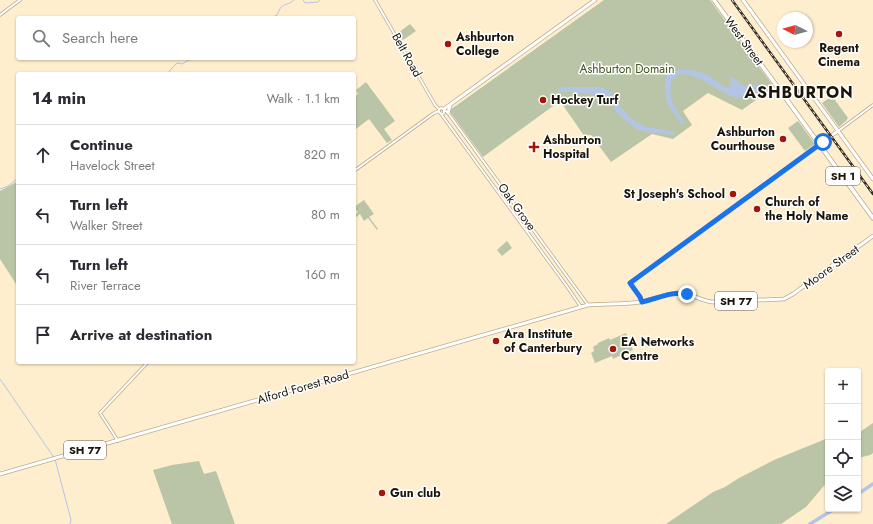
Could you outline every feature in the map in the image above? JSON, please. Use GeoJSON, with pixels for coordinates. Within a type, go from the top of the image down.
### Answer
{"type":"FeatureCollection","features":[{"type":"Feature","properties":{"kind":"highway","name":"West Street"},"geometry":{"type":"LineString","coordinates":[[714,0],[873,218]]}},
{"type":"Feature","properties":{"kind":"main road"},"geometry":{"type":"LineString","coordinates":[[444,110],[595,0]]}},
{"type":"Feature","properties":{"kind":"main road"},"geometry":{"type":"LineString","coordinates":[[743,0],[873,179]]}},
{"type":"Feature","properties":{"kind":"main road"},"geometry":{"type":"LineString","coordinates":[[448,113],[450,106]]}},
{"type":"Feature","properties":{"kind":"main road"},"geometry":{"type":"LineString","coordinates":[[820,144],[838,131]]}},
{"type":"Feature","properties":{"kind":"main road","name":"Moore Street"},"geometry":{"type":"LineString","coordinates":[[642,302],[669,294],[680,293],[712,302],[778,300],[789,297],[873,236]]}},
{"type":"Feature","properties":{"kind":"main road","name":"SH 77"},"geometry":{"type":"LineString","coordinates":[[581,307],[596,304],[642,302]]}},
{"type":"Feature","properties":{"kind":"main road","name":"Alford Forest Road"},"geometry":{"type":"LineString","coordinates":[[118,441],[581,307]]}},
{"type":"Feature","properties":{"kind":"main road","name":"SH 77"},"geometry":{"type":"LineString","coordinates":[[0,474],[118,441]]}},
{"type":"Feature","properties":{"kind":"street"},"geometry":{"type":"LineString","coordinates":[[0,15],[20,0]]}},
{"type":"Feature","properties":{"kind":"street","name":"Belt Road"},"geometry":{"type":"LineString","coordinates":[[375,0],[439,110]]}},
{"type":"Feature","properties":{"kind":"street"},"geometry":{"type":"LineString","coordinates":[[838,131],[873,105]]}},
{"type":"Feature","properties":{"kind":"street"},"geometry":{"type":"LineString","coordinates":[[356,171],[439,110],[442,108],[444,110]]}},
{"type":"Feature","properties":{"kind":"street"},"geometry":{"type":"LineString","coordinates":[[439,110],[441,114],[444,113],[444,110]]}},
{"type":"Feature","properties":{"kind":"street","name":"Oak Grove"},"geometry":{"type":"LineString","coordinates":[[444,110],[448,113],[588,305]]}},
{"type":"Feature","properties":{"kind":"street","name":"Oak Grove"},"geometry":{"type":"LineString","coordinates":[[441,114],[581,307]]}},
{"type":"Feature","properties":{"kind":"street"},"geometry":{"type":"LineString","coordinates":[[642,302],[630,283],[820,144]]}},
{"type":"Feature","properties":{"kind":"street"},"geometry":{"type":"LineString","coordinates":[[118,441],[100,413],[146,364]]}},
{"type":"Feature","properties":{"kind":"green space","name":"Ashburton Domain"},"geometry":{"type":"Polygon","coordinates":[[[604,0],[710,0],[774,87],[742,110],[708,93],[683,111],[692,125],[673,139],[652,134],[611,162],[591,135],[585,137],[560,101],[483,157],[450,110],[604,0]]]}},
{"type":"Feature","properties":{"kind":"green space"},"geometry":{"type":"Polygon","coordinates":[[[410,24],[416,31],[403,40],[398,33],[410,24]]]}},
{"type":"Feature","properties":{"kind":"green space"},"geometry":{"type":"Polygon","coordinates":[[[366,82],[395,121],[384,129],[392,140],[387,143],[369,119],[356,129],[356,96],[358,94],[356,90],[366,82]]]}},
{"type":"Feature","properties":{"kind":"green space"},"geometry":{"type":"Polygon","coordinates":[[[832,96],[848,118],[839,127],[822,103],[832,96]]]}},
{"type":"Feature","properties":{"kind":"green space"},"geometry":{"type":"Polygon","coordinates":[[[798,121],[815,144],[805,151],[788,128],[798,121]]]}},
{"type":"Feature","properties":{"kind":"green space"},"geometry":{"type":"Polygon","coordinates":[[[16,182],[16,284],[0,259],[0,191],[16,182]]]}},
{"type":"Feature","properties":{"kind":"green space"},"geometry":{"type":"Polygon","coordinates":[[[364,200],[374,214],[369,217],[378,229],[377,230],[368,218],[364,221],[360,214],[356,217],[358,212],[356,206],[364,200]]]}},
{"type":"Feature","properties":{"kind":"green space"},"geometry":{"type":"Polygon","coordinates":[[[507,241],[512,248],[502,256],[497,250],[507,241]]]}},
{"type":"Feature","properties":{"kind":"green space","name":"EA Networks Centre"},"geometry":{"type":"Polygon","coordinates":[[[626,333],[633,350],[613,359],[612,356],[595,363],[591,353],[594,351],[593,347],[609,338],[610,340],[626,333]]]}},
{"type":"Feature","properties":{"kind":"green space"},"geometry":{"type":"Polygon","coordinates":[[[873,423],[873,453],[861,457],[861,440],[861,431],[873,423]]]}},
{"type":"Feature","properties":{"kind":"green space"},"geometry":{"type":"Polygon","coordinates":[[[825,439],[825,485],[806,507],[781,524],[666,524],[713,492],[774,460],[825,439]]]}},
{"type":"Feature","properties":{"kind":"green space"},"geometry":{"type":"Polygon","coordinates":[[[199,461],[204,474],[216,471],[235,524],[172,524],[153,470],[172,465],[199,461]]]}},
{"type":"Feature","properties":{"kind":"water"},"geometry":{"type":"Polygon","coordinates":[[[682,70],[704,73],[728,88],[730,87],[731,80],[729,76],[734,78],[742,85],[768,85],[768,88],[763,93],[755,92],[738,98],[729,95],[698,78],[681,74],[675,77],[671,84],[670,90],[676,110],[685,123],[681,124],[667,103],[665,86],[666,74],[671,71],[682,70]]]}},
{"type":"Feature","properties":{"kind":"water"},"geometry":{"type":"Polygon","coordinates":[[[601,87],[611,92],[613,98],[631,119],[644,126],[671,131],[675,134],[646,132],[636,129],[617,113],[612,104],[604,98],[591,94],[559,92],[559,88],[601,87]]]}},
{"type":"Feature","properties":{"kind":"waterway"},"geometry":{"type":"LineString","coordinates":[[275,16],[281,7],[294,0]]}},
{"type":"Feature","properties":{"kind":"waterway"},"geometry":{"type":"LineString","coordinates":[[303,0],[305,3],[318,2],[320,0]]}},
{"type":"Feature","properties":{"kind":"waterway"},"geometry":{"type":"LineString","coordinates":[[169,72],[177,63],[182,64],[189,60]]}},
{"type":"Feature","properties":{"kind":"waterway"},"geometry":{"type":"LineString","coordinates":[[0,189],[8,186],[16,180]]}},
{"type":"Feature","properties":{"kind":"waterway"},"geometry":{"type":"LineString","coordinates":[[0,379],[55,459],[71,520],[70,524]]}},
{"type":"Feature","properties":{"kind":"waterway"},"geometry":{"type":"LineString","coordinates":[[861,492],[873,484]]}},
{"type":"Feature","properties":{"kind":"waterway"},"geometry":{"type":"LineString","coordinates":[[810,524],[829,512]]}},
{"type":"Feature","properties":{"kind":"railway"},"geometry":{"type":"LineString","coordinates":[[732,0],[873,194]]}},
{"type":"Feature","properties":{"kind":"place","name":"Regent Cinema"},"geometry":{"type":"Point","coordinates":[839,34]}},
{"type":"Feature","properties":{"kind":"place","name":"Ashburton College"},"geometry":{"type":"Point","coordinates":[448,44]}},
{"type":"Feature","properties":{"kind":"place","name":"Hockey Turf"},"geometry":{"type":"Point","coordinates":[543,100]}},
{"type":"Feature","properties":{"kind":"place","name":"Ashburton Courthouse"},"geometry":{"type":"Point","coordinates":[783,139]}},
{"type":"Feature","properties":{"kind":"place","name":"Ashburton Hospital"},"geometry":{"type":"Point","coordinates":[534,147]}},
{"type":"Feature","properties":{"kind":"place","name":"St Joseph's School"},"geometry":{"type":"Point","coordinates":[733,194]}},
{"type":"Feature","properties":{"kind":"place","name":"Church of the Holy Name"},"geometry":{"type":"Point","coordinates":[757,209]}},
{"type":"Feature","properties":{"kind":"place","name":"Ara Institute of Canterbury"},"geometry":{"type":"Point","coordinates":[496,341]}},
{"type":"Feature","properties":{"kind":"place","name":"EA Networks Centre"},"geometry":{"type":"Point","coordinates":[613,349]}},
{"type":"Feature","properties":{"kind":"place","name":"Gun club"},"geometry":{"type":"Point","coordinates":[382,493]}},
{"type":"Feature","properties":{"kind":"district","name":"ASHBURTON"},"geometry":{"type":"Point","coordinates":[799,92]}},
{"type":"Feature","properties":{"kind":"route"},"geometry":{"type":"LineString","coordinates":[[687,294],[669,294],[642,302],[642,299],[630,283],[823,142]]}}]}
